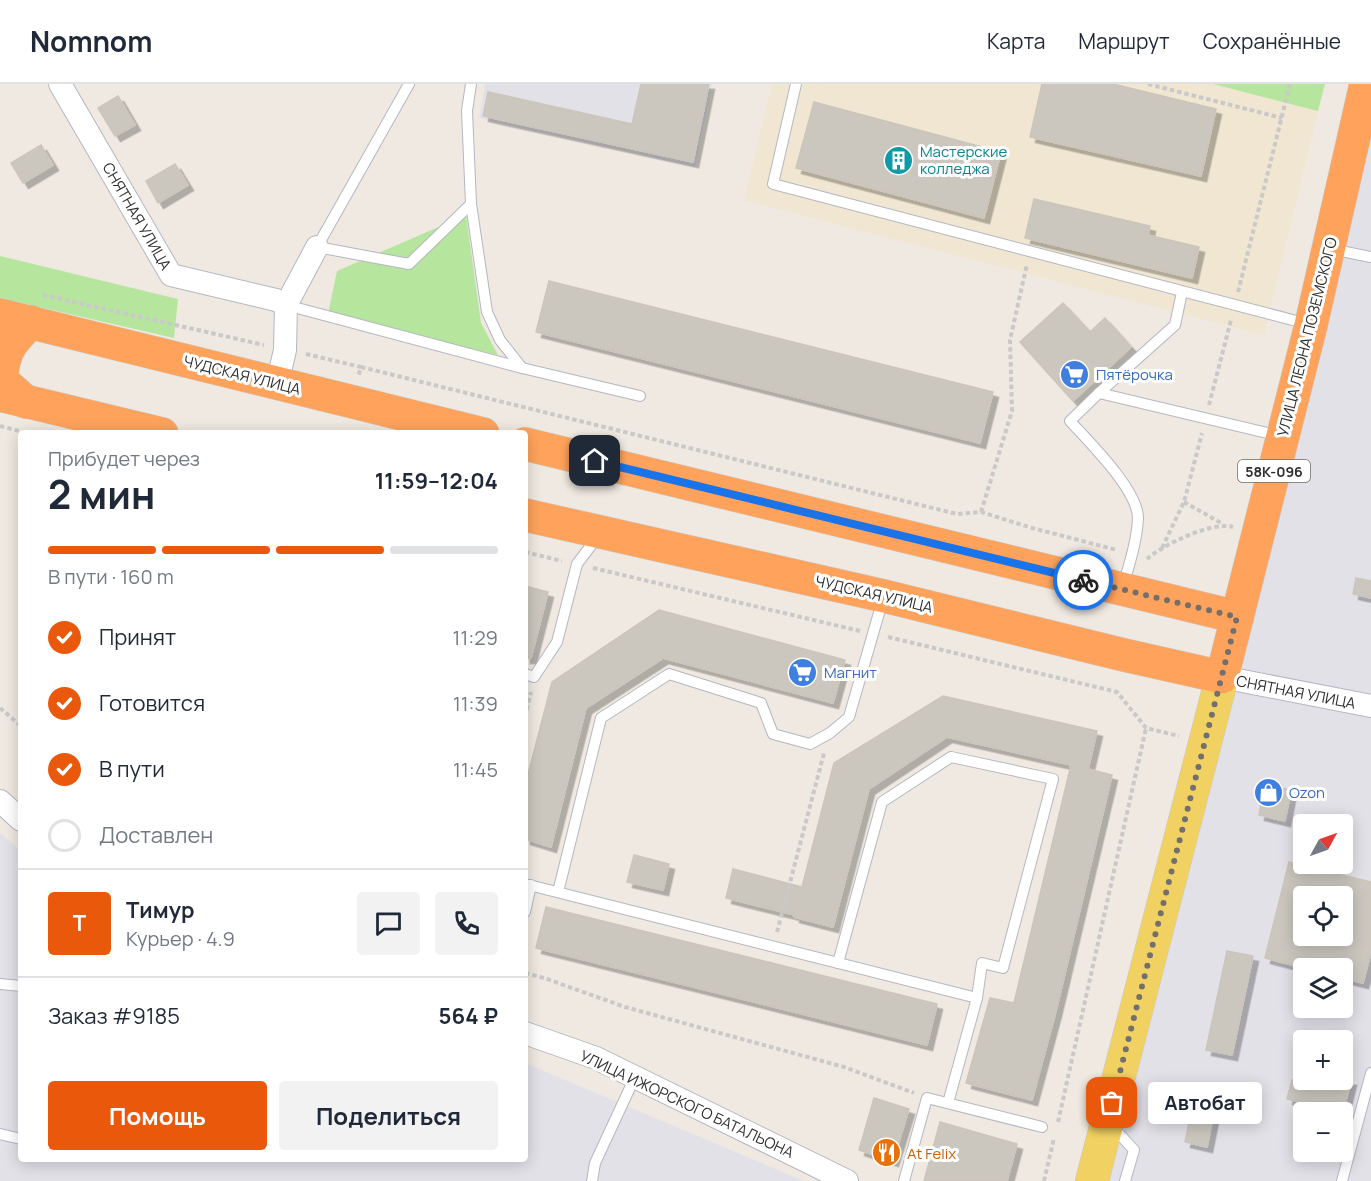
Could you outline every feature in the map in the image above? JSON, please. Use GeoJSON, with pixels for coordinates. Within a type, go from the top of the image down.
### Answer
{"type":"FeatureCollection","features":[{"type":"Feature","properties":{"kind":"highway","name":"УЛИЦА ЛЕОНА ПОЗЕМСКОГО"},"geometry":{"type":"LineString","coordinates":[[1222,677],[1311,325],[1366,84]]}},
{"type":"Feature","properties":{"kind":"highway","name":"ЧУДСКАЯ УЛИЦА"},"geometry":{"type":"LineString","coordinates":[[15,319],[467,430]]}},
{"type":"Feature","properties":{"kind":"highway"},"geometry":{"type":"LineString","coordinates":[[15,319],[13,339],[3,359],[1,380],[13,398],[145,430]]}},
{"type":"Feature","properties":{"kind":"highway"},"geometry":{"type":"LineString","coordinates":[[528,445],[1237,617]]}},
{"type":"Feature","properties":{"kind":"highway","name":"ЧУДСКАЯ УЛИЦА"},"geometry":{"type":"LineString","coordinates":[[528,516],[884,596],[1222,677]]}},
{"type":"Feature","properties":{"kind":"main road","name":"УЛИЦА ЛЕОНА ПОЗЕМСКОГО"},"geometry":{"type":"LineString","coordinates":[[1092,1181],[1222,677]]}},
{"type":"Feature","properties":{"kind":"street","name":"СНЯТНАЯ УЛИЦА"},"geometry":{"type":"LineString","coordinates":[[60,84],[171,275],[276,300],[286,305]]}},
{"type":"Feature","properties":{"kind":"street"},"geometry":{"type":"LineString","coordinates":[[277,384],[285,350],[286,305],[317,247]]}},
{"type":"Feature","properties":{"kind":"street","name":"СНЯТНАЯ УЛИЦА"},"geometry":{"type":"LineString","coordinates":[[1222,677],[1371,706]]}},
{"type":"Feature","properties":{"kind":"street"},"geometry":{"type":"LineString","coordinates":[[0,801],[18,817]]}},
{"type":"Feature","properties":{"kind":"street","name":"УЛИЦА ИЖОРСКОГО БАТАЛЬОНА"},"geometry":{"type":"LineString","coordinates":[[528,1034],[596,1058],[847,1181]]}},
{"type":"Feature","properties":{"kind":"lane"},"geometry":{"type":"LineString","coordinates":[[409,84],[317,247],[410,264],[471,204]]}},
{"type":"Feature","properties":{"kind":"lane"},"geometry":{"type":"LineString","coordinates":[[471,84],[467,111],[471,204],[487,312],[500,340],[522,368]]}},
{"type":"Feature","properties":{"kind":"lane"},"geometry":{"type":"LineString","coordinates":[[796,84],[773,183],[1311,325]]}},
{"type":"Feature","properties":{"kind":"lane"},"geometry":{"type":"LineString","coordinates":[[1328,249],[1371,257]]}},
{"type":"Feature","properties":{"kind":"lane"},"geometry":{"type":"LineString","coordinates":[[1123,590],[1138,516],[1127,488],[1103,456],[1070,421],[1175,324],[1182,292]]}},
{"type":"Feature","properties":{"kind":"lane"},"geometry":{"type":"LineString","coordinates":[[286,305],[522,368],[640,396]]}},
{"type":"Feature","properties":{"kind":"lane"},"geometry":{"type":"LineString","coordinates":[[1099,393],[1283,437]]}},
{"type":"Feature","properties":{"kind":"lane"},"geometry":{"type":"LineString","coordinates":[[530,676],[557,642],[577,564],[602,532]]}},
{"type":"Feature","properties":{"kind":"lane"},"geometry":{"type":"LineString","coordinates":[[558,892],[601,718],[669,674],[761,703],[773,734],[810,744],[830,733],[849,717],[884,596]]}},
{"type":"Feature","properties":{"kind":"lane"},"geometry":{"type":"LineString","coordinates":[[838,963],[882,802],[951,757],[1053,778],[1004,968],[982,963],[976,998],[948,1103]]}},
{"type":"Feature","properties":{"kind":"lane"},"geometry":{"type":"LineString","coordinates":[[528,885],[976,998]]}},
{"type":"Feature","properties":{"kind":"lane"},"geometry":{"type":"LineString","coordinates":[[0,984],[18,986]]}},
{"type":"Feature","properties":{"kind":"lane"},"geometry":{"type":"LineString","coordinates":[[1342,1181],[1371,1073]]}},
{"type":"Feature","properties":{"kind":"lane"},"geometry":{"type":"LineString","coordinates":[[592,1181],[594,1163],[635,1077]]}},
{"type":"Feature","properties":{"kind":"lane"},"geometry":{"type":"LineString","coordinates":[[904,1181],[927,1098],[1042,1128]]}},
{"type":"Feature","properties":{"kind":"lane"},"geometry":{"type":"LineString","coordinates":[[1107,1121],[1134,1150],[1125,1181]]}},
{"type":"Feature","properties":{"kind":"lane"},"geometry":{"type":"LineString","coordinates":[[0,1134],[18,1138]]}},
{"type":"Feature","properties":{"kind":"path"},"geometry":{"type":"LineString","coordinates":[[1148,84],[1282,118]]}},
{"type":"Feature","properties":{"kind":"path"},"geometry":{"type":"LineString","coordinates":[[1162,548],[1184,502],[1290,84]]}},
{"type":"Feature","properties":{"kind":"path"},"geometry":{"type":"LineString","coordinates":[[981,512],[1012,411],[1010,340],[1029,252]]}},
{"type":"Feature","properties":{"kind":"path"},"geometry":{"type":"LineString","coordinates":[[361,366],[957,514],[981,512],[1147,558]]}},
{"type":"Feature","properties":{"kind":"path"},"geometry":{"type":"LineString","coordinates":[[0,426],[18,431]]}},
{"type":"Feature","properties":{"kind":"path"},"geometry":{"type":"LineString","coordinates":[[1184,502],[1224,525]]}},
{"type":"Feature","properties":{"kind":"path"},"geometry":{"type":"LineString","coordinates":[[528,692],[530,676]]}},
{"type":"Feature","properties":{"kind":"path"},"geometry":{"type":"LineString","coordinates":[[0,708],[18,723]]}},
{"type":"Feature","properties":{"kind":"path"},"geometry":{"type":"LineString","coordinates":[[1057,1125],[1146,728]]}},
{"type":"Feature","properties":{"kind":"path"},"geometry":{"type":"LineString","coordinates":[[773,947],[830,733]]}},
{"type":"Feature","properties":{"kind":"path"},"geometry":{"type":"LineString","coordinates":[[528,974],[625,1007],[844,1067],[927,1098]]}},
{"type":"Feature","properties":{"kind":"path"},"geometry":{"type":"LineString","coordinates":[[1044,1181],[1055,1132]]}},
{"type":"Feature","properties":{"kind":"shaded area"},"geometry":{"type":"Polygon","coordinates":[[[485,84],[712,84],[695,167],[479,118],[485,84]]]}},
{"type":"Feature","properties":{"kind":"shaded area"},"geometry":{"type":"Polygon","coordinates":[[[772,84],[1213,84],[1318,111],[1264,335],[744,200],[772,84]]]}},
{"type":"Feature","properties":{"kind":"shaded area"},"geometry":{"type":"Polygon","coordinates":[[[1371,87],[1371,1181],[1109,1181],[1371,87]]]}},
{"type":"Feature","properties":{"kind":"shaded area"},"geometry":{"type":"Polygon","coordinates":[[[0,833],[18,848],[18,1162],[528,1162],[528,1064],[804,1181],[0,1181],[0,833]]]}},
{"type":"Feature","properties":{"kind":"green space"},"geometry":{"type":"Polygon","coordinates":[[[1213,84],[1325,84],[1318,111],[1213,84]]]}},
{"type":"Feature","properties":{"kind":"green space"},"geometry":{"type":"Polygon","coordinates":[[[466,215],[481,323],[498,355],[328,314],[337,271],[466,215]]]}},
{"type":"Feature","properties":{"kind":"green space"},"geometry":{"type":"Polygon","coordinates":[[[0,256],[178,299],[174,338],[0,298],[0,256]]]}},
{"type":"Feature","properties":{"kind":"building"},"geometry":{"type":"Polygon","coordinates":[[[641,84],[709,84],[693,162],[483,116],[488,92],[632,124],[641,84]]]}},
{"type":"Feature","properties":{"kind":"building"},"geometry":{"type":"Polygon","coordinates":[[[1042,84],[1113,84],[1216,109],[1201,176],[1030,137],[1042,84]]]}},
{"type":"Feature","properties":{"kind":"building"},"geometry":{"type":"Polygon","coordinates":[[[118,96],[135,125],[115,136],[98,108],[118,96]]]}},
{"type":"Feature","properties":{"kind":"building","name":"Мастерские колледжа"},"geometry":{"type":"Polygon","coordinates":[[[814,102],[1001,152],[984,218],[796,168],[814,102]]]}},
{"type":"Feature","properties":{"kind":"building"},"geometry":{"type":"Polygon","coordinates":[[[41,145],[53,165],[23,183],[11,163],[41,145]]]}},
{"type":"Feature","properties":{"kind":"building"},"geometry":{"type":"Polygon","coordinates":[[[175,164],[188,185],[158,203],[146,181],[175,164]]]}},
{"type":"Feature","properties":{"kind":"building"},"geometry":{"type":"Polygon","coordinates":[[[1034,199],[1150,226],[1148,235],[1199,247],[1192,278],[1025,238],[1034,199]]]}},
{"type":"Feature","properties":{"kind":"building"},"geometry":{"type":"Polygon","coordinates":[[[549,281],[993,392],[980,443],[536,332],[549,281]]]}},
{"type":"Feature","properties":{"kind":"building","name":"Пятёрочка"},"geometry":{"type":"Polygon","coordinates":[[[1063,303],[1090,332],[1105,318],[1131,347],[1073,401],[1020,342],[1063,303]]]}},
{"type":"Feature","properties":{"kind":"building"},"geometry":{"type":"Polygon","coordinates":[[[1356,578],[1371,581],[1371,598],[1353,594],[1356,578]]]}},
{"type":"Feature","properties":{"kind":"building"},"geometry":{"type":"Polygon","coordinates":[[[528,587],[548,592],[531,658],[528,658],[528,587]]]}},
{"type":"Feature","properties":{"kind":"building"},"geometry":{"type":"Polygon","coordinates":[[[659,610],[845,660],[833,703],[663,658],[586,708],[551,847],[528,840],[528,774],[552,682],[659,610]]]}},
{"type":"Feature","properties":{"kind":"building"},"geometry":{"type":"Polygon","coordinates":[[[943,696],[1097,731],[1088,769],[1112,775],[1056,1011],[1032,1100],[966,1083],[990,998],[1014,1003],[1071,765],[947,737],[869,789],[833,927],[726,898],[733,869],[802,887],[834,763],[943,696]]]}},
{"type":"Feature","properties":{"kind":"building"},"geometry":{"type":"Polygon","coordinates":[[[1265,785],[1291,790],[1285,821],[1259,815],[1265,785]]]}},
{"type":"Feature","properties":{"kind":"building"},"geometry":{"type":"Polygon","coordinates":[[[634,855],[669,864],[663,890],[627,882],[634,855]]]}},
{"type":"Feature","properties":{"kind":"building"},"geometry":{"type":"Polygon","coordinates":[[[1289,862],[1293,863],[1293,874],[1338,874],[1371,882],[1371,952],[1363,983],[1353,981],[1353,958],[1293,958],[1293,965],[1265,958],[1289,862]]]}},
{"type":"Feature","properties":{"kind":"building"},"geometry":{"type":"Polygon","coordinates":[[[546,907],[937,1004],[927,1045],[536,948],[546,907]]]}},
{"type":"Feature","properties":{"kind":"building"},"geometry":{"type":"Polygon","coordinates":[[[1227,951],[1253,956],[1232,1055],[1206,1050],[1227,951]]]}},
{"type":"Feature","properties":{"kind":"building"},"geometry":{"type":"Polygon","coordinates":[[[1292,1080],[1293,1090],[1349,1090],[1346,1102],[1299,1102],[1287,1099],[1292,1080]]]}},
{"type":"Feature","properties":{"kind":"building"},"geometry":{"type":"Polygon","coordinates":[[[1195,1093],[1217,1097],[1207,1147],[1185,1142],[1195,1093]]]}},
{"type":"Feature","properties":{"kind":"building"},"geometry":{"type":"Polygon","coordinates":[[[874,1098],[909,1109],[893,1161],[859,1150],[874,1098]]]}},
{"type":"Feature","properties":{"kind":"building"},"geometry":{"type":"Polygon","coordinates":[[[940,1122],[1017,1144],[1007,1181],[924,1181],[940,1122]]]}},
{"type":"Feature","properties":{"kind":"way so far"},"geometry":{"type":"LineString","coordinates":[[1083,580],[1237,617],[1112,1103]]}},
{"type":"Feature","properties":{"kind":"place","name":"Мастерские колледжа"},"geometry":{"type":"Point","coordinates":[899,160]}},
{"type":"Feature","properties":{"kind":"place","name":"Пятёрочка"},"geometry":{"type":"Point","coordinates":[1075,374]}},
{"type":"Feature","properties":{"kind":"place","name":"Магнит"},"geometry":{"type":"Point","coordinates":[803,672]}},
{"type":"Feature","properties":{"kind":"place","name":"Ozon"},"geometry":{"type":"Point","coordinates":[1268,792]}},
{"type":"Feature","properties":{"kind":"place","name":"Автобат"},"geometry":{"type":"Point","coordinates":[1112,1103]}},
{"type":"Feature","properties":{"kind":"place","name":"At Felix"},"geometry":{"type":"Point","coordinates":[886,1153]}},
{"type":"Feature","properties":{"kind":"route"},"geometry":{"type":"LineString","coordinates":[[595,461],[1083,580]]}}]}
